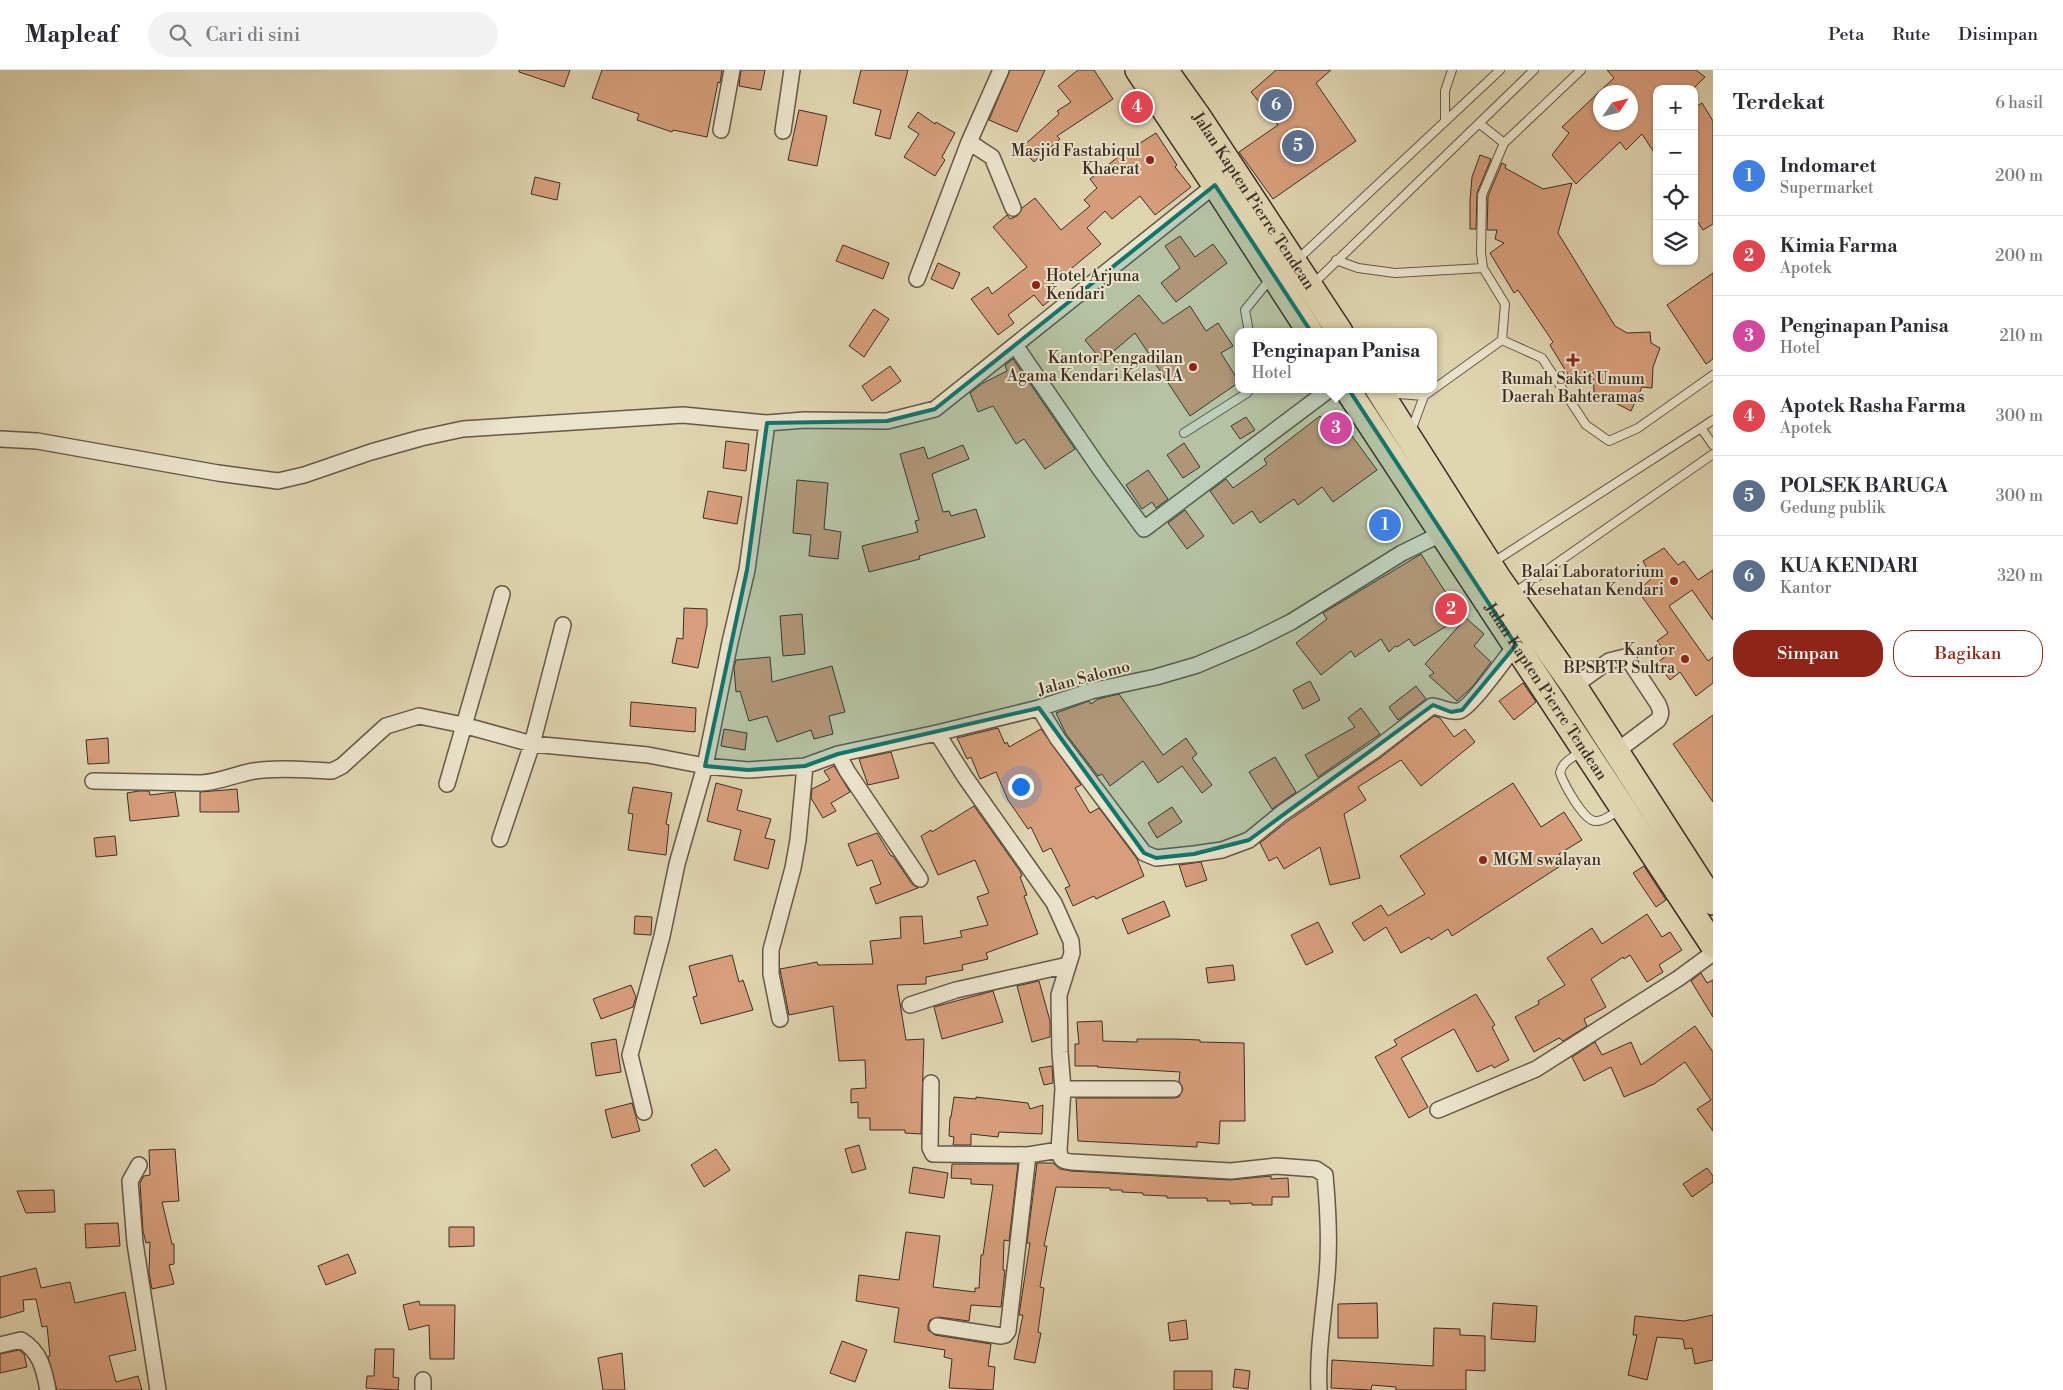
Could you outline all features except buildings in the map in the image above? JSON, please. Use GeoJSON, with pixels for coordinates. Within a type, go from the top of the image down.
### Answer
{"type":"FeatureCollection","features":[{"type":"Feature","properties":{"kind":"highway","name":"Jalan Kapten Pierre Tendean"},"geometry":{"type":"LineString","coordinates":[[1138,70],[1216,185],[1307,328]]}},
{"type":"Feature","properties":{"kind":"highway","name":"Jalan Kapten Pierre Tendean"},"geometry":{"type":"LineString","coordinates":[[1165,70],[1198,115],[1337,328]]}},
{"type":"Feature","properties":{"kind":"highway"},"geometry":{"type":"LineString","coordinates":[[1279,283],[1303,274]]}},
{"type":"Feature","properties":{"kind":"highway","name":"Jalan Kapten Pierre Tendean"},"geometry":{"type":"LineString","coordinates":[[1350,393],[1443,533],[1495,582],[1516,645],[1713,945]]}},
{"type":"Feature","properties":{"kind":"highway","name":"Jalan Kapten Pierre Tendean"},"geometry":{"type":"LineString","coordinates":[[1380,393],[1495,582],[1574,686],[1713,902]]}},
{"type":"Feature","properties":{"kind":"street"},"geometry":{"type":"LineString","coordinates":[[721,130],[732,70]]}},
{"type":"Feature","properties":{"kind":"street"},"geometry":{"type":"LineString","coordinates":[[782,131],[792,70]]}},
{"type":"Feature","properties":{"kind":"street"},"geometry":{"type":"LineString","coordinates":[[917,279],[970,142],[1001,70]]}},
{"type":"Feature","properties":{"kind":"street"},"geometry":{"type":"LineString","coordinates":[[970,142],[992,158],[1013,208]]}},
{"type":"Feature","properties":{"kind":"street"},"geometry":{"type":"LineString","coordinates":[[0,439],[37,441],[218,474],[278,481],[304,476],[371,452],[463,429],[683,415],[767,423],[804,420],[887,420],[935,409],[1216,185]]}},
{"type":"Feature","properties":{"kind":"street"},"geometry":{"type":"LineString","coordinates":[[1015,345],[1100,469],[1144,529],[1325,393]]}},
{"type":"Feature","properties":{"kind":"street"},"geometry":{"type":"LineString","coordinates":[[644,1112],[630,1055],[662,936],[677,864],[705,766],[730,642],[747,570],[767,423]]}},
{"type":"Feature","properties":{"kind":"street","name":"Jalan Salomo"},"geometry":{"type":"LineString","coordinates":[[93,781],[201,783],[214,782],[245,772],[262,770],[332,771],[342,766],[386,726],[419,716],[463,725],[532,744],[648,755],[705,766],[748,770],[806,766],[838,754],[937,734],[1039,708],[1091,691],[1175,672],[1234,649],[1291,622],[1402,553],[1443,533]]}},
{"type":"Feature","properties":{"kind":"street"},"geometry":{"type":"LineString","coordinates":[[447,784],[502,594]]}},
{"type":"Feature","properties":{"kind":"street"},"geometry":{"type":"LineString","coordinates":[[500,839],[532,744],[563,625]]}},
{"type":"Feature","properties":{"kind":"street"},"geometry":{"type":"LineString","coordinates":[[1039,708],[1069,754],[1144,853],[1156,858],[1194,854],[1222,850],[1249,840],[1282,813],[1375,750],[1432,706],[1451,712],[1462,710],[1471,702],[1516,645]]}},
{"type":"Feature","properties":{"kind":"street"},"geometry":{"type":"LineString","coordinates":[[1574,686],[1614,659],[1625,657],[1634,667],[1658,704],[1661,716],[1617,751]]}},
{"type":"Feature","properties":{"kind":"street"},"geometry":{"type":"LineString","coordinates":[[937,734],[1054,903],[1071,941],[1072,953],[1059,995],[1060,1052],[1064,1089],[1059,1150],[1062,1159],[1072,1162],[1231,1171],[1276,1166],[1321,1171],[1325,1176],[1327,1198],[1327,1272],[1318,1370],[1319,1390]]}},
{"type":"Feature","properties":{"kind":"street"},"geometry":{"type":"LineString","coordinates":[[838,754],[847,771],[920,879]]}},
{"type":"Feature","properties":{"kind":"street"},"geometry":{"type":"LineString","coordinates":[[780,1019],[771,974],[771,950],[793,868],[806,766]]}},
{"type":"Feature","properties":{"kind":"street"},"geometry":{"type":"LineString","coordinates":[[1438,1110],[1536,1069],[1679,978],[1713,953]]}},
{"type":"Feature","properties":{"kind":"street"},"geometry":{"type":"LineString","coordinates":[[910,1005],[956,990],[1068,965]]}},
{"type":"Feature","properties":{"kind":"street"},"geometry":{"type":"LineString","coordinates":[[931,1083],[930,1148],[933,1154],[1028,1155],[1059,1150]]}},
{"type":"Feature","properties":{"kind":"street"},"geometry":{"type":"LineString","coordinates":[[1064,1089],[1174,1089]]}},
{"type":"Feature","properties":{"kind":"street"},"geometry":{"type":"LineString","coordinates":[[937,1326],[1000,1336],[1005,1335],[1008,1331],[1028,1155]]}},
{"type":"Feature","properties":{"kind":"street"},"geometry":{"type":"LineString","coordinates":[[139,1165],[130,1181],[135,1243],[158,1390]]}},
{"type":"Feature","properties":{"kind":"street"},"geometry":{"type":"LineString","coordinates":[[0,1345],[21,1340],[31,1346],[40,1360],[48,1390]]}},
{"type":"Feature","properties":{"kind":"lane"},"geometry":{"type":"LineString","coordinates":[[1445,121],[1445,91],[1452,70]]}},
{"type":"Feature","properties":{"kind":"lane"},"geometry":{"type":"LineString","coordinates":[[1303,274],[1445,121],[1500,70]]}},
{"type":"Feature","properties":{"kind":"lane"},"geometry":{"type":"LineString","coordinates":[[1303,274],[1336,260],[1480,124],[1534,70]]}},
{"type":"Feature","properties":{"kind":"lane"},"geometry":{"type":"LineString","coordinates":[[1437,387],[1502,340],[1505,304],[1483,268],[1481,253],[1482,195],[1504,144],[1581,70]]}},
{"type":"Feature","properties":{"kind":"lane"},"geometry":{"type":"LineString","coordinates":[[1480,124],[1504,144]]}},
{"type":"Feature","properties":{"kind":"lane"},"geometry":{"type":"LineString","coordinates":[[1336,260],[1358,268],[1396,273],[1483,268]]}},
{"type":"Feature","properties":{"kind":"lane"},"geometry":{"type":"LineString","coordinates":[[1248,328],[1245,310],[1279,283]]}},
{"type":"Feature","properties":{"kind":"lane"},"geometry":{"type":"LineString","coordinates":[[1502,340],[1542,358],[1586,426],[1609,441],[1638,428],[1713,375]]}},
{"type":"Feature","properties":{"kind":"lane"},"geometry":{"type":"LineString","coordinates":[[1184,433],[1247,393]]}},
{"type":"Feature","properties":{"kind":"lane"},"geometry":{"type":"LineString","coordinates":[[1397,393],[1424,396]]}},
{"type":"Feature","properties":{"kind":"lane"},"geometry":{"type":"LineString","coordinates":[[1409,438],[1424,396],[1428,393]]}},
{"type":"Feature","properties":{"kind":"lane"},"geometry":{"type":"LineString","coordinates":[[1495,582],[1713,420]]}},
{"type":"Feature","properties":{"kind":"lane"},"geometry":{"type":"LineString","coordinates":[[1701,428],[1713,445]]}},
{"type":"Feature","properties":{"kind":"lane"},"geometry":{"type":"LineString","coordinates":[[1495,582],[1713,454]]}},
{"type":"Feature","properties":{"kind":"lane"},"geometry":{"type":"LineString","coordinates":[[1585,749],[1566,762],[1561,768],[1560,773],[1582,812],[1588,819],[1594,821],[1602,820],[1624,807]]}},
{"type":"Feature","properties":{"kind":"highlighted area"},"geometry":{"type":"Polygon","coordinates":[[[1215,185],[1516,645],[1462,710],[1451,712],[1433,705],[1249,840],[1194,854],[1156,858],[1144,853],[1039,708],[838,754],[805,766],[748,770],[705,766],[747,570],[767,423],[887,421],[935,409],[1215,185]]]}},
{"type":"Feature","properties":{"kind":"place","name":"KUA KENDARI"},"geometry":{"type":"Point","coordinates":[1276,105]}},
{"type":"Feature","properties":{"kind":"place","name":"Apotek Rasha Farma"},"geometry":{"type":"Point","coordinates":[1137,107]}},
{"type":"Feature","properties":{"kind":"place","name":"POLSEK BARUGA"},"geometry":{"type":"Point","coordinates":[1298,146]}},
{"type":"Feature","properties":{"kind":"place","name":"Masjid Fastabiqul Khaerat"},"geometry":{"type":"Point","coordinates":[1150,160]}},
{"type":"Feature","properties":{"kind":"place","name":"Hotel Arjuna Kendari"},"geometry":{"type":"Point","coordinates":[1036,285]}},
{"type":"Feature","properties":{"kind":"place","name":"Rumah Sakit Umum Daerah Bahteramas"},"geometry":{"type":"Point","coordinates":[1573,360]}},
{"type":"Feature","properties":{"kind":"place","name":"Kantor Pengadilan Agama Kendari Kelas 1A"},"geometry":{"type":"Point","coordinates":[1193,367]}},
{"type":"Feature","properties":{"kind":"place","name":"Penginapan Panisa"},"geometry":{"type":"Point","coordinates":[1336,428]}},
{"type":"Feature","properties":{"kind":"place","name":"Indomaret"},"geometry":{"type":"Point","coordinates":[1385,525]}},
{"type":"Feature","properties":{"kind":"place","name":"Balai Laboratorium Kesehatan Kendari"},"geometry":{"type":"Point","coordinates":[1674,581]}},
{"type":"Feature","properties":{"kind":"place","name":"Kimia Farma"},"geometry":{"type":"Point","coordinates":[1451,609]}},
{"type":"Feature","properties":{"kind":"place","name":"Kantor BPSBTP Sultra"},"geometry":{"type":"Point","coordinates":[1685,659]}},
{"type":"Feature","properties":{"kind":"place","name":"MGM swalayan"},"geometry":{"type":"Point","coordinates":[1483,860]}}]}
